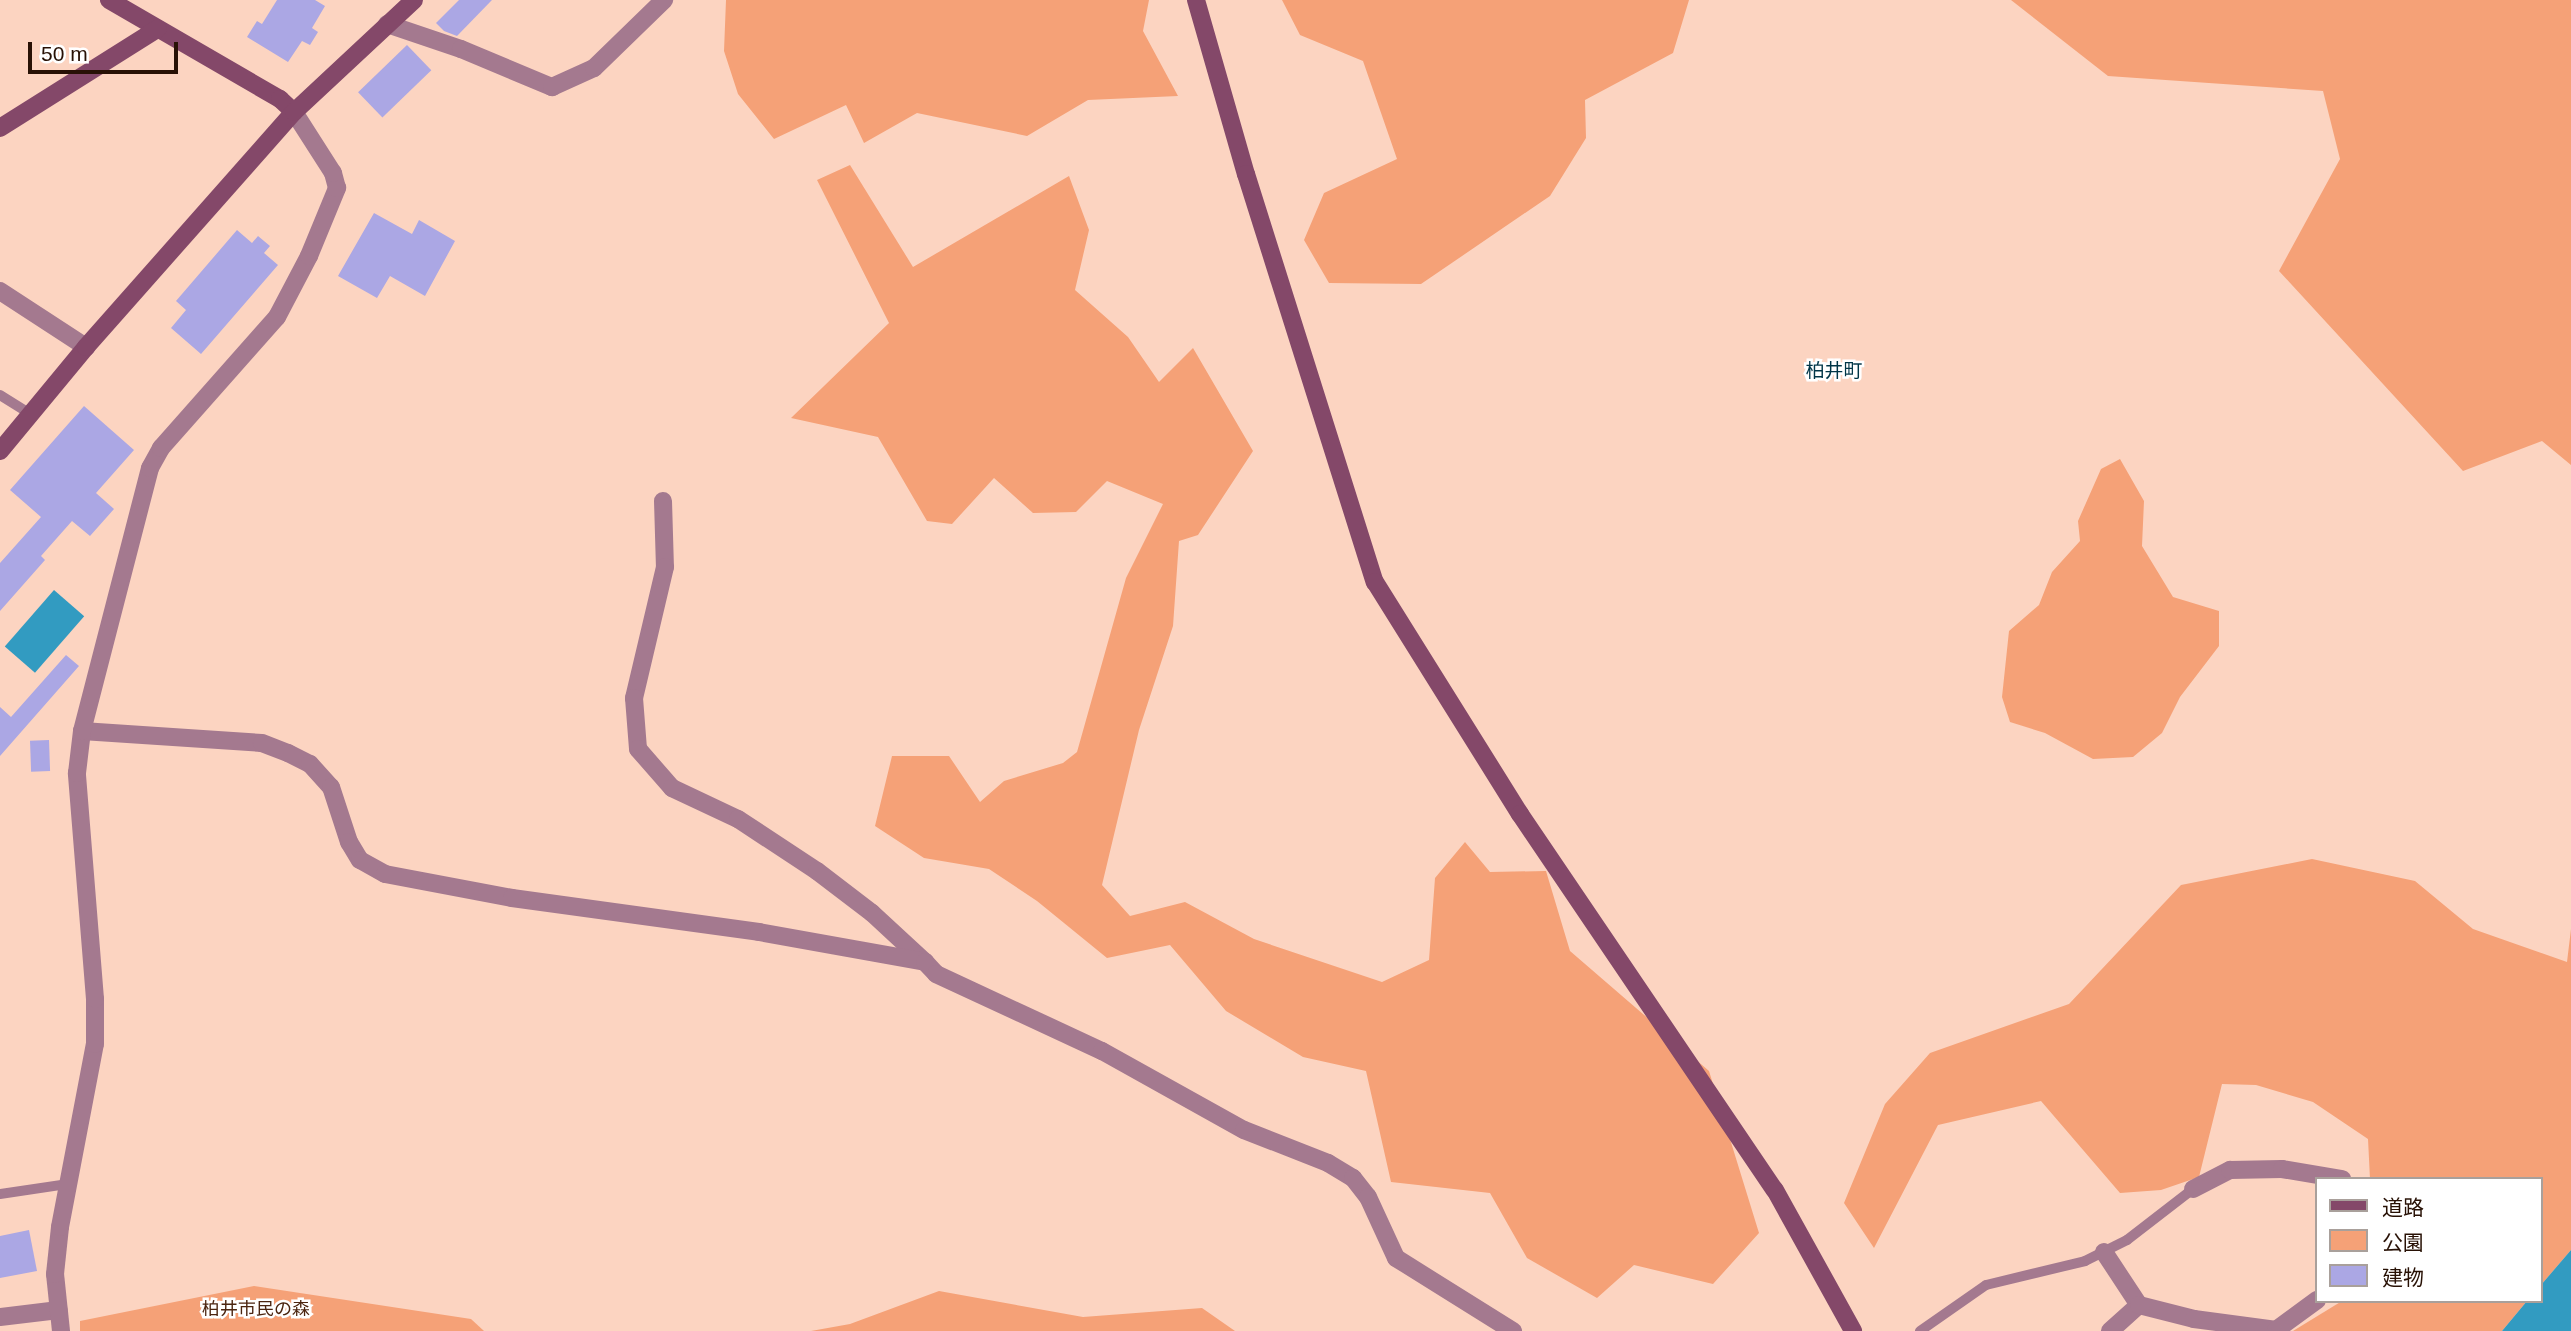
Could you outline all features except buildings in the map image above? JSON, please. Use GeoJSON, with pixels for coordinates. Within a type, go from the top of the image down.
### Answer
{"type":"FeatureCollection","features":[{"type":"Feature","properties":{"kind":"street"},"geometry":{"type":"LineString","coordinates":[[61,1331],[55,1274],[68,1184],[95,1044],[95,999],[78,773],[82,731],[150,468],[161,449],[277,317],[309,256],[337,188],[333,173],[294,112],[280,99],[108,0]]}},
{"type":"Feature","properties":{"kind":"street"},"geometry":{"type":"LineString","coordinates":[[0,451],[86,347],[294,112],[414,0]]}},
{"type":"Feature","properties":{"kind":"street"},"geometry":{"type":"LineString","coordinates":[[387,24],[552,87],[594,68],[664,0]]}},
{"type":"Feature","properties":{"kind":"street"},"geometry":{"type":"LineString","coordinates":[[1196,0],[1250,187],[1375,582],[1520,814],[1775,1190],[1853,1331]]}},
{"type":"Feature","properties":{"kind":"street"},"geometry":{"type":"LineString","coordinates":[[0,128],[157,29]]}},
{"type":"Feature","properties":{"kind":"street"},"geometry":{"type":"LineString","coordinates":[[0,291],[86,347]]}},
{"type":"Feature","properties":{"kind":"street"},"geometry":{"type":"LineString","coordinates":[[663,501],[665,567],[634,698],[638,750],[672,788],[738,818],[817,871],[872,913],[936,974],[1102,1051],[1244,1130],[1328,1163],[1353,1178],[1368,1197],[1396,1258],[1513,1331]]}},
{"type":"Feature","properties":{"kind":"street"},"geometry":{"type":"LineString","coordinates":[[82,731],[261,743],[288,753],[310,764],[331,787],[349,842],[359,860],[385,874],[512,898],[759,932],[925,962]]}},
{"type":"Feature","properties":{"kind":"street"},"geometry":{"type":"LineString","coordinates":[[2193,1189],[2230,1170],[2281,1169],[2330,1177]]}},
{"type":"Feature","properties":{"kind":"street"},"geometry":{"type":"LineString","coordinates":[[2104,1252],[2139,1306],[2241,1328],[2276,1330],[2316,1301]]}},
{"type":"Feature","properties":{"kind":"street"},"geometry":{"type":"LineString","coordinates":[[2110,1331],[2139,1306]]}},
{"type":"Feature","properties":{"kind":"street"},"geometry":{"type":"LineString","coordinates":[[0,1317],[59,1310]]}},
{"type":"Feature","properties":{"kind":"lane"},"geometry":{"type":"LineString","coordinates":[[0,395],[29,413]]}},
{"type":"Feature","properties":{"kind":"lane"},"geometry":{"type":"LineString","coordinates":[[0,1194],[68,1184]]}},
{"type":"Feature","properties":{"kind":"lane"},"geometry":{"type":"LineString","coordinates":[[1920,1331],[1986,1285],[2085,1261],[2104,1252],[2127,1240],[2193,1189]]}},
{"type":"Feature","properties":{"kind":"green space"},"geometry":{"type":"Polygon","coordinates":[[[726,0],[1149,0],[1143,31],[1178,96],[1088,100],[1027,136],[917,113],[864,143],[846,105],[774,139],[738,94],[724,51],[726,0]]]}},
{"type":"Feature","properties":{"kind":"green space"},"geometry":{"type":"Polygon","coordinates":[[[1282,0],[1689,0],[1673,53],[1585,100],[1586,138],[1550,196],[1421,284],[1329,283],[1304,240],[1324,193],[1397,159],[1363,61],[1300,35],[1282,0]]]}},
{"type":"Feature","properties":{"kind":"green space"},"geometry":{"type":"Polygon","coordinates":[[[2011,0],[2571,0],[2571,465],[2542,441],[2463,471],[2279,271],[2340,159],[2323,91],[2108,76],[2011,0]]]}},
{"type":"Feature","properties":{"kind":"green space"},"geometry":{"type":"Polygon","coordinates":[[[850,165],[913,267],[1069,176],[1089,230],[1075,290],[1128,337],[1159,382],[1193,348],[1253,451],[1198,535],[1179,541],[1173,626],[1139,730],[1102,885],[1130,916],[1185,902],[1254,939],[1382,982],[1429,960],[1435,878],[1465,842],[1490,872],[1546,871],[1570,951],[1709,1071],[1759,1233],[1713,1284],[1634,1265],[1597,1298],[1527,1258],[1490,1193],[1391,1182],[1366,1071],[1303,1057],[1226,1011],[1170,945],[1107,958],[1037,901],[989,869],[924,858],[875,826],[892,756],[949,756],[980,802],[1004,781],[1063,763],[1077,752],[1126,578],[1163,504],[1107,481],[1076,512],[1033,513],[994,478],[952,524],[927,521],[878,437],[791,418],[889,323],[817,180],[850,165]]]}},
{"type":"Feature","properties":{"kind":"green space"},"geometry":{"type":"Polygon","coordinates":[[[2120,459],[2144,501],[2142,546],[2173,597],[2219,611],[2219,646],[2180,697],[2162,733],[2133,757],[2093,759],[2045,733],[2010,722],[2002,697],[2009,631],[2039,605],[2052,572],[2080,541],[2078,521],[2101,469],[2120,459]]]}},
{"type":"Feature","properties":{"kind":"green space"},"geometry":{"type":"Polygon","coordinates":[[[2312,859],[2415,881],[2473,929],[2567,962],[2571,929],[2571,1250],[2543,1283],[2543,1177],[2370,1177],[2368,1139],[2313,1102],[2256,1085],[2222,1084],[2199,1177],[2161,1190],[2120,1193],[2041,1101],[1938,1125],[1874,1248],[1844,1203],[1885,1104],[1930,1053],[2069,1004],[2181,885],[2312,859]]]}},
{"type":"Feature","properties":{"kind":"green space","name":"柏井市民の森"},"geometry":{"type":"Polygon","coordinates":[[[254,1286],[471,1319],[484,1331],[80,1331],[80,1321],[254,1286]]]}},
{"type":"Feature","properties":{"kind":"green space"},"geometry":{"type":"Polygon","coordinates":[[[939,1291],[1083,1317],[1202,1308],[1235,1331],[811,1331],[850,1324],[939,1291]]]}},
{"type":"Feature","properties":{"kind":"green space"},"geometry":{"type":"Polygon","coordinates":[[[2339,1303],[2525,1303],[2502,1331],[2293,1331],[2339,1303]]]}},
{"type":"Feature","properties":{"kind":"water"},"geometry":{"type":"Polygon","coordinates":[[[54,590],[84,616],[35,673],[5,647],[54,590]]]}},
{"type":"Feature","properties":{"kind":"water"},"geometry":{"type":"Polygon","coordinates":[[[2571,1250],[2571,1331],[2502,1331],[2525,1303],[2543,1303],[2543,1283],[2571,1250]]]}},
{"type":"Feature","properties":{"kind":"district","name":"柏井町"},"geometry":{"type":"Point","coordinates":[1834,371]}}]}
